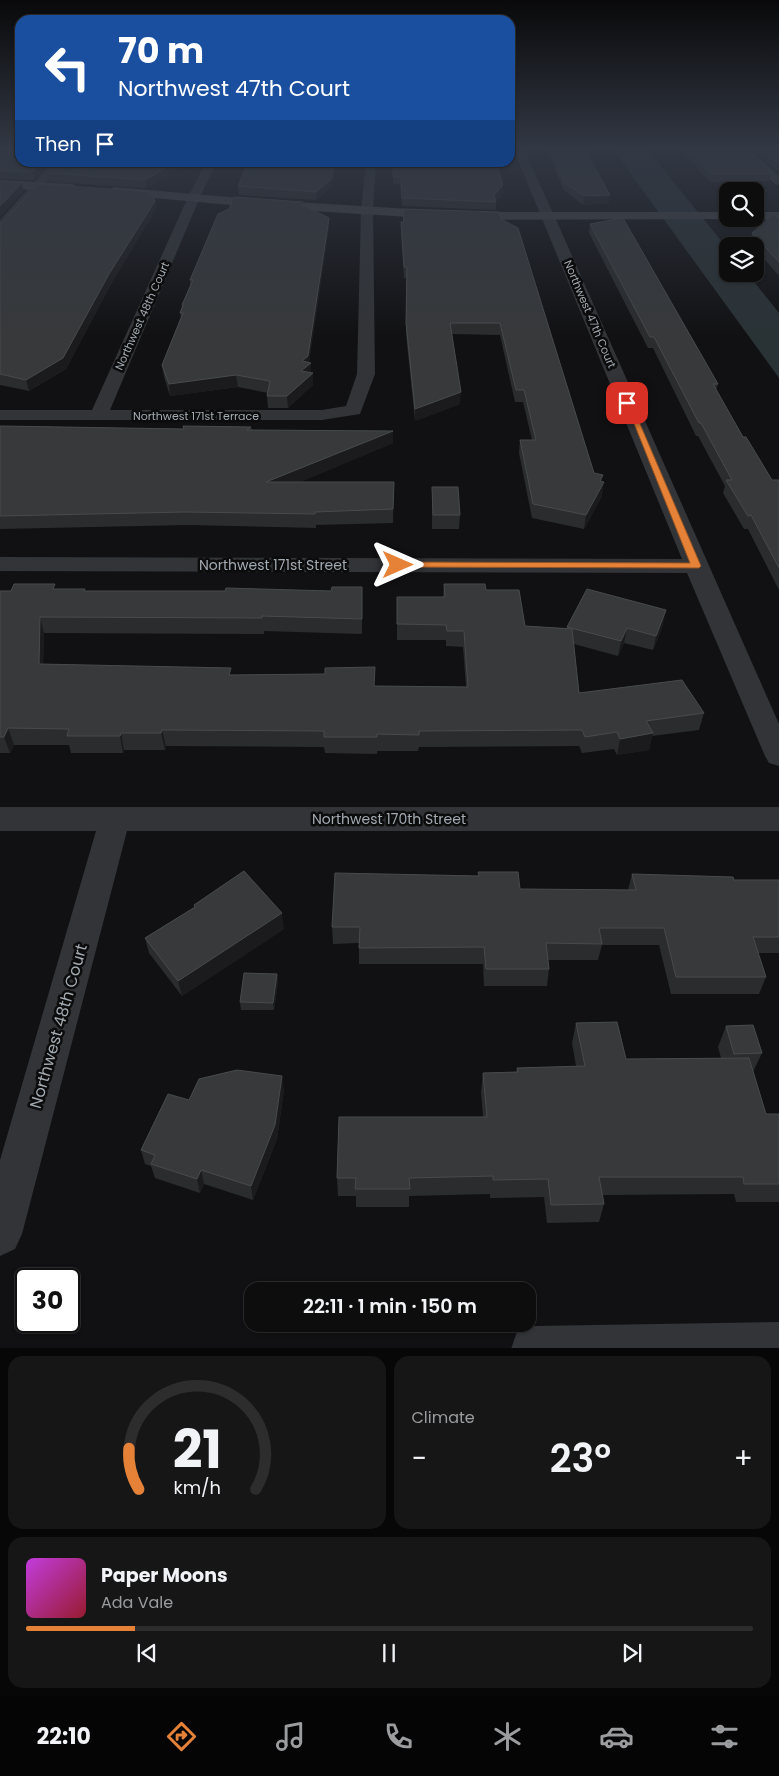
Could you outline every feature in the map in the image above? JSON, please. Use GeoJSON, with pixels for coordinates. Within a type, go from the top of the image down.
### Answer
{"type":"FeatureCollection","features":[{"type":"Feature","properties":{"kind":"street"},"geometry":{"type":"LineString","coordinates":[[0,227],[15,211]]}},
{"type":"Feature","properties":{"kind":"street","name":"Northwest 48th Court"},"geometry":{"type":"LineString","coordinates":[[98,416],[188,211]]}},
{"type":"Feature","properties":{"kind":"street"},"geometry":{"type":"LineString","coordinates":[[367,211],[459,216],[719,216]]}},
{"type":"Feature","properties":{"kind":"street","name":"Northwest 171st Terrace"},"geometry":{"type":"LineString","coordinates":[[0,416],[322,415],[354,410],[366,374],[367,211]]}},
{"type":"Feature","properties":{"kind":"street","name":"Northwest 47th Court"},"geometry":{"type":"LineString","coordinates":[[546,211],[696,566],[779,756]]}},
{"type":"Feature","properties":{"kind":"street"},"geometry":{"type":"LineString","coordinates":[[764,216],[779,216]]}},
{"type":"Feature","properties":{"kind":"street","name":"Northwest 171st Street"},"geometry":{"type":"LineString","coordinates":[[0,564],[696,566]]}},
{"type":"Feature","properties":{"kind":"street","name":"Northwest 170th Street"},"geometry":{"type":"LineString","coordinates":[[0,819],[779,819]]}},
{"type":"Feature","properties":{"kind":"street","name":"Northwest 48th Court"},"geometry":{"type":"LineString","coordinates":[[0,1234],[115,819]]}},
{"type":"Feature","properties":{"kind":"street"},"geometry":{"type":"LineString","coordinates":[[534,1348],[779,1345]]}},
{"type":"Feature","properties":{"kind":"shaded area"},"geometry":{"type":"Polygon","coordinates":[[[658,211],[697,211],[719,238],[719,282],[754,282],[779,313],[779,378],[658,211]]]}},
{"type":"Feature","properties":{"kind":"building"},"geometry":{"type":"Polygon","coordinates":[[[13,211],[149,211],[109,274],[63,358],[26,380],[0,374],[0,223],[13,211]]]}},
{"type":"Feature","properties":{"kind":"building"},"geometry":{"type":"Polygon","coordinates":[[[225,211],[315,211],[329,218],[308,356],[302,361],[311,363],[301,371],[313,373],[287,396],[267,396],[270,381],[236,375],[169,384],[162,365],[183,313],[180,313],[182,305],[193,280],[190,280],[218,214],[225,211]]]}},
{"type":"Feature","properties":{"kind":"building"},"geometry":{"type":"Polygon","coordinates":[[[403,211],[499,212],[501,219],[518,228],[594,473],[603,475],[600,481],[604,482],[586,515],[533,504],[520,440],[536,440],[524,390],[516,390],[500,323],[450,323],[461,392],[415,409],[406,323],[407,267],[404,267],[401,222],[404,222],[403,211]]]}},
{"type":"Feature","properties":{"kind":"building"},"geometry":{"type":"Polygon","coordinates":[[[774,214],[779,219],[779,262],[764,246],[764,237],[756,237],[752,233],[759,227],[764,227],[764,223],[774,214]]]}},
{"type":"Feature","properties":{"kind":"building"},"geometry":{"type":"Polygon","coordinates":[[[623,218],[718,384],[713,384],[743,437],[746,437],[772,480],[779,480],[779,568],[751,515],[748,516],[726,480],[732,480],[701,423],[699,423],[654,337],[650,337],[590,224],[623,218]]]}},
{"type":"Feature","properties":{"kind":"building"},"geometry":{"type":"Polygon","coordinates":[[[0,426],[184,429],[183,426],[251,427],[247,430],[393,431],[266,482],[394,482],[393,509],[315,512],[315,514],[185,512],[0,516],[0,426]]]}},
{"type":"Feature","properties":{"kind":"building"},"geometry":{"type":"Polygon","coordinates":[[[432,487],[458,487],[460,515],[433,515],[432,487]]]}},
{"type":"Feature","properties":{"kind":"building"},"geometry":{"type":"Polygon","coordinates":[[[14,584],[55,584],[53,589],[85,589],[84,591],[225,591],[226,588],[331,591],[332,587],[362,587],[362,619],[262,616],[262,618],[40,617],[39,664],[231,668],[229,675],[325,674],[325,668],[375,667],[374,686],[468,687],[464,631],[447,631],[446,625],[397,624],[397,597],[445,597],[444,584],[485,584],[486,590],[519,590],[525,626],[572,629],[579,693],[682,680],[704,713],[646,721],[653,733],[620,739],[617,732],[585,737],[582,730],[419,731],[419,735],[377,734],[377,737],[324,737],[324,731],[162,730],[161,733],[121,733],[120,736],[67,736],[69,729],[8,728],[4,737],[0,737],[0,591],[11,591],[14,584]]]}},
{"type":"Feature","properties":{"kind":"building"},"geometry":{"type":"Polygon","coordinates":[[[587,589],[666,610],[656,636],[627,628],[621,641],[567,627],[587,589]]]}},
{"type":"Feature","properties":{"kind":"building"},"geometry":{"type":"Polygon","coordinates":[[[244,871],[282,913],[178,981],[145,938],[195,907],[194,905],[244,871]]]}},
{"type":"Feature","properties":{"kind":"building"},"geometry":{"type":"Polygon","coordinates":[[[478,872],[518,872],[520,889],[636,890],[632,874],[733,877],[734,880],[779,880],[779,937],[753,937],[766,977],[676,977],[664,928],[599,928],[602,944],[546,943],[549,969],[486,969],[484,947],[359,948],[360,927],[332,927],[335,873],[479,876],[478,872]]]}},
{"type":"Feature","properties":{"kind":"building"},"geometry":{"type":"Polygon","coordinates":[[[244,973],[277,974],[273,1003],[240,1002],[244,973]]]}},
{"type":"Feature","properties":{"kind":"building"},"geometry":{"type":"Polygon","coordinates":[[[617,1022],[626,1059],[749,1058],[766,1114],[779,1114],[779,1184],[744,1184],[743,1177],[599,1177],[604,1204],[551,1205],[548,1179],[493,1180],[493,1176],[409,1178],[410,1189],[355,1189],[356,1178],[337,1178],[339,1117],[487,1117],[483,1073],[518,1072],[517,1068],[585,1066],[576,1023],[617,1022]]]}},
{"type":"Feature","properties":{"kind":"building"},"geometry":{"type":"Polygon","coordinates":[[[753,1025],[762,1053],[734,1054],[726,1026],[753,1025]]]}},
{"type":"Feature","properties":{"kind":"building"},"geometry":{"type":"Polygon","coordinates":[[[237,1070],[282,1076],[275,1125],[251,1186],[201,1170],[197,1179],[151,1164],[155,1155],[141,1150],[168,1094],[189,1100],[199,1079],[237,1070]]]}},
{"type":"Feature","properties":{"kind":"route"},"geometry":{"type":"LineString","coordinates":[[398,565],[696,566],[627,403]]}}]}
